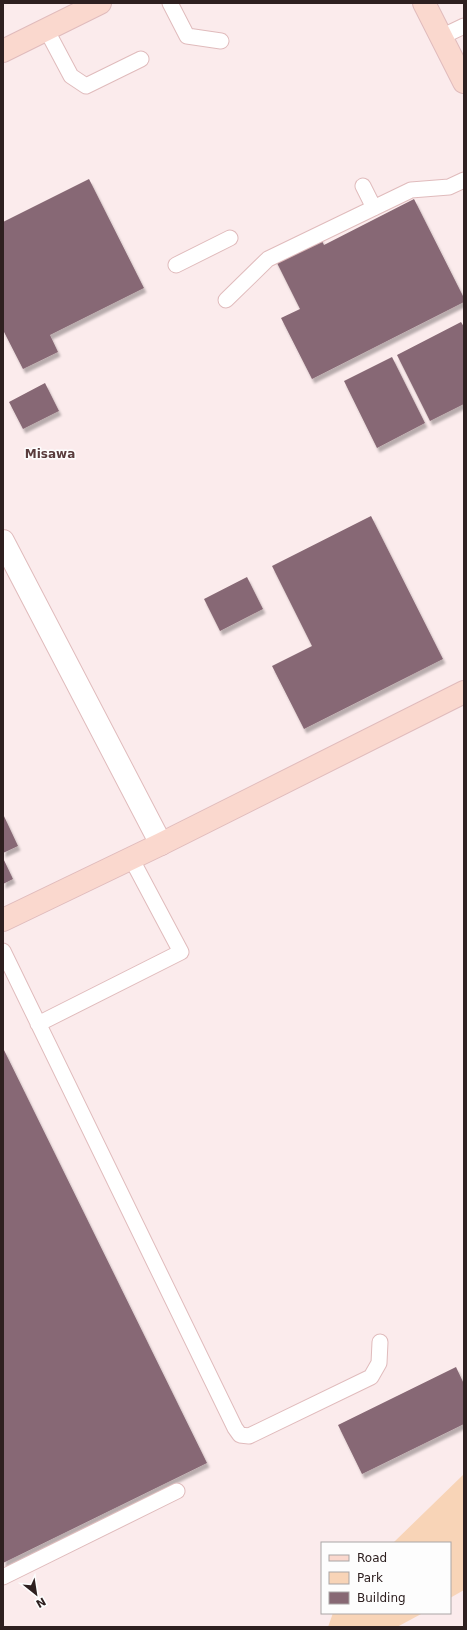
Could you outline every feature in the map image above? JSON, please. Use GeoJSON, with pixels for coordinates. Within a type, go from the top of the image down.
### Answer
{"type":"FeatureCollection","features":[{"type":"Feature","properties":{"kind":"street"},"geometry":{"type":"LineString","coordinates":[[3,51],[100,3]]}},
{"type":"Feature","properties":{"kind":"street"},"geometry":{"type":"LineString","coordinates":[[424,3],[464,82]]}},
{"type":"Feature","properties":{"kind":"street"},"geometry":{"type":"LineString","coordinates":[[3,541],[161,844]]}},
{"type":"Feature","properties":{"kind":"street"},"geometry":{"type":"LineString","coordinates":[[3,920],[161,844],[464,692]]}},
{"type":"Feature","properties":{"kind":"lane"},"geometry":{"type":"LineString","coordinates":[[170,3],[187,36],[221,41]]}},
{"type":"Feature","properties":{"kind":"lane"},"geometry":{"type":"LineString","coordinates":[[441,37],[464,26]]}},
{"type":"Feature","properties":{"kind":"lane"},"geometry":{"type":"LineString","coordinates":[[46,29],[71,76],[86,86],[141,59]]}},
{"type":"Feature","properties":{"kind":"lane"},"geometry":{"type":"LineString","coordinates":[[226,300],[268,259],[411,190],[449,187],[464,180]]}},
{"type":"Feature","properties":{"kind":"lane"},"geometry":{"type":"LineString","coordinates":[[363,186],[374,208]]}},
{"type":"Feature","properties":{"kind":"lane"},"geometry":{"type":"LineString","coordinates":[[176,265],[230,238]]}},
{"type":"Feature","properties":{"kind":"lane"},"geometry":{"type":"LineString","coordinates":[[38,1024],[181,952],[131,858]]}},
{"type":"Feature","properties":{"kind":"lane"},"geometry":{"type":"LineString","coordinates":[[3,951],[231,1421],[240,1435],[249,1436],[371,1377],[379,1363],[380,1342]]}},
{"type":"Feature","properties":{"kind":"lane"},"geometry":{"type":"LineString","coordinates":[[3,1577],[177,1491]]}},
{"type":"Feature","properties":{"kind":"green space"},"geometry":{"type":"Polygon","coordinates":[[[464,1474],[464,1590],[451,1597],[451,1542],[394,1542],[464,1474]]]}},
{"type":"Feature","properties":{"kind":"green space"},"geometry":{"type":"Polygon","coordinates":[[[333,1614],[421,1614],[397,1627],[328,1627],[333,1614]]]}},
{"type":"Feature","properties":{"kind":"building"},"geometry":{"type":"Polygon","coordinates":[[[89,179],[144,288],[50,335],[58,352],[23,369],[3,330],[3,222],[89,179]]]}},
{"type":"Feature","properties":{"kind":"building"},"geometry":{"type":"Polygon","coordinates":[[[414,199],[464,298],[464,302],[312,379],[281,318],[300,309],[275,259],[320,237],[324,245],[414,199]]]}},
{"type":"Feature","properties":{"kind":"building"},"geometry":{"type":"Polygon","coordinates":[[[461,322],[464,327],[464,404],[430,421],[397,355],[461,322]]]}},
{"type":"Feature","properties":{"kind":"building"},"geometry":{"type":"Polygon","coordinates":[[[392,357],[425,423],[377,448],[344,381],[392,357]]]}},
{"type":"Feature","properties":{"kind":"building"},"geometry":{"type":"Polygon","coordinates":[[[45,383],[59,411],[23,429],[9,402],[45,383]]]}},
{"type":"Feature","properties":{"kind":"building"},"geometry":{"type":"Polygon","coordinates":[[[371,516],[443,659],[304,729],[272,666],[312,646],[272,566],[371,516]]]}},
{"type":"Feature","properties":{"kind":"building"},"geometry":{"type":"Polygon","coordinates":[[[247,577],[263,609],[220,631],[204,599],[247,577]]]}},
{"type":"Feature","properties":{"kind":"building"},"geometry":{"type":"Polygon","coordinates":[[[3,814],[18,846],[3,853],[3,814]]]}},
{"type":"Feature","properties":{"kind":"building"},"geometry":{"type":"Polygon","coordinates":[[[3,858],[13,879],[3,884],[3,858]]]}},
{"type":"Feature","properties":{"kind":"building"},"geometry":{"type":"Polygon","coordinates":[[[3,1048],[207,1463],[3,1563],[3,1048]]]}},
{"type":"Feature","properties":{"kind":"building"},"geometry":{"type":"Polygon","coordinates":[[[456,1367],[464,1384],[464,1424],[362,1474],[338,1425],[456,1367]]]}},
{"type":"Feature","properties":{"kind":"district","name":"Misawa"},"geometry":{"type":"Point","coordinates":[50,454]}}]}
